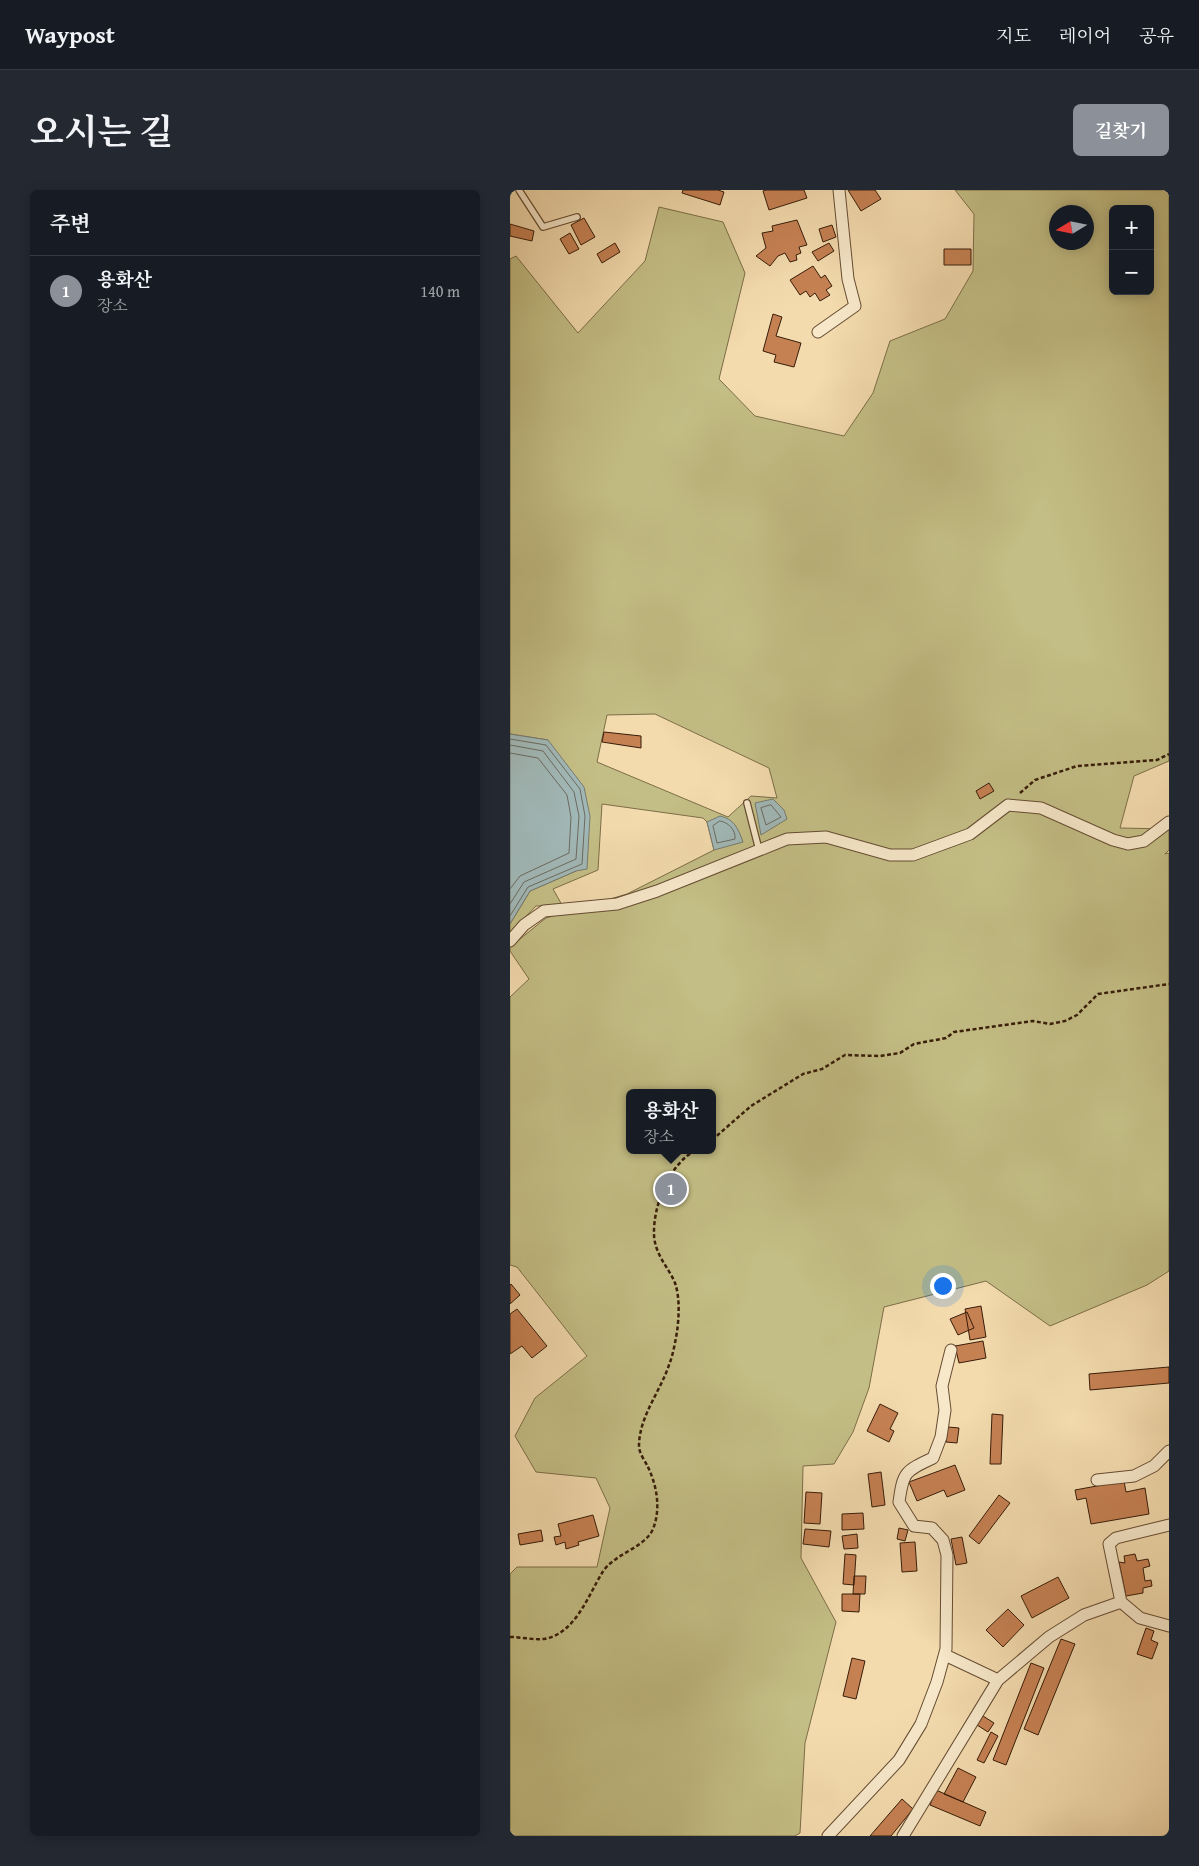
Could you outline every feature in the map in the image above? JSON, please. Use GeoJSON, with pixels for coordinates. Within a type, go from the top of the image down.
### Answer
{"type":"FeatureCollection","features":[{"type":"Feature","properties":{"kind":"street"},"geometry":{"type":"LineString","coordinates":[[818,332],[855,306],[848,279],[838,190]]}},
{"type":"Feature","properties":{"kind":"street"},"geometry":{"type":"LineString","coordinates":[[510,941],[524,925],[544,911],[617,904],[657,891],[787,839],[826,837],[890,855],[913,855],[970,834],[1008,805],[1041,808],[1113,840],[1128,844],[1144,841],[1169,822]]}},
{"type":"Feature","properties":{"kind":"street"},"geometry":{"type":"LineString","coordinates":[[828,1836],[899,1760],[921,1724],[945,1654],[948,1614],[947,1555],[943,1540],[932,1528],[914,1526],[899,1502],[902,1479],[912,1468],[932,1458],[941,1437],[945,1410],[942,1386],[951,1350]]}},
{"type":"Feature","properties":{"kind":"street"},"geometry":{"type":"LineString","coordinates":[[1097,1480],[1134,1476],[1154,1466],[1169,1451]]}},
{"type":"Feature","properties":{"kind":"street"},"geometry":{"type":"LineString","coordinates":[[1169,1524],[1116,1538],[1108,1544],[1121,1602],[1140,1618],[1169,1626]]}},
{"type":"Feature","properties":{"kind":"street"},"geometry":{"type":"LineString","coordinates":[[903,1836],[998,1680],[1049,1637],[1084,1615],[1121,1602]]}},
{"type":"Feature","properties":{"kind":"street"},"geometry":{"type":"LineString","coordinates":[[945,1654],[998,1680]]}},
{"type":"Feature","properties":{"kind":"lane"},"geometry":{"type":"LineString","coordinates":[[519,190],[543,227],[577,217]]}},
{"type":"Feature","properties":{"kind":"lane"},"geometry":{"type":"LineString","coordinates":[[747,803],[759,850]]}},
{"type":"Feature","properties":{"kind":"path"},"geometry":{"type":"LineString","coordinates":[[1008,805],[1035,780],[1077,766],[1157,760],[1169,754]]}},
{"type":"Feature","properties":{"kind":"path"},"geometry":{"type":"LineString","coordinates":[[716,1137],[751,1106],[778,1088],[803,1074],[822,1069],[845,1056],[880,1056],[900,1053],[914,1044],[946,1038],[954,1032],[1032,1021],[1050,1024],[1065,1021],[1077,1015],[1098,994],[1169,984]]}},
{"type":"Feature","properties":{"kind":"path"},"geometry":{"type":"LineString","coordinates":[[510,1637],[544,1638],[571,1625],[604,1570],[626,1551],[641,1543],[652,1530],[658,1502],[650,1472],[639,1448],[642,1427],[670,1364],[677,1331],[678,1305],[675,1283],[662,1264],[654,1236],[658,1208],[669,1177],[687,1154]]}},
{"type":"Feature","properties":{"kind":"shaded area"},"geometry":{"type":"Polygon","coordinates":[[[955,190],[1169,190],[1169,761],[1134,776],[1120,828],[1169,829],[1169,850],[1165,854],[1169,853],[1169,1271],[1147,1285],[1050,1326],[986,1281],[884,1307],[869,1388],[853,1432],[834,1464],[803,1466],[801,1558],[836,1622],[805,1743],[800,1833],[795,1836],[510,1836],[510,1574],[517,1567],[597,1567],[610,1508],[596,1478],[536,1472],[515,1436],[535,1398],[587,1356],[517,1267],[510,1265],[510,997],[529,979],[510,951],[510,947],[546,918],[627,894],[714,850],[707,822],[703,818],[602,804],[598,870],[553,889],[562,905],[536,906],[510,933],[510,924],[530,891],[576,871],[548,740],[510,734],[510,259],[516,256],[578,333],[645,261],[659,207],[723,222],[745,273],[719,379],[755,416],[844,436],[873,393],[890,341],[945,319],[973,271],[974,214],[955,190]],[[655,714],[607,715],[597,762],[728,817],[751,796],[777,798],[769,768],[655,714]]]}},
{"type":"Feature","properties":{"kind":"water"},"geometry":{"type":"Polygon","coordinates":[[[510,734],[548,740],[584,787],[590,816],[587,869],[576,871],[530,891],[510,924],[510,734]]]}},
{"type":"Feature","properties":{"kind":"water"},"geometry":{"type":"Polygon","coordinates":[[[773,799],[784,810],[787,819],[761,835],[755,803],[773,799]]]}},
{"type":"Feature","properties":{"kind":"water"},"geometry":{"type":"Polygon","coordinates":[[[720,816],[729,819],[735,825],[743,842],[714,850],[707,822],[720,816]]]}},
{"type":"Feature","properties":{"kind":"building"},"geometry":{"type":"Polygon","coordinates":[[[683,190],[718,190],[724,192],[720,205],[682,193],[683,190]]]}},
{"type":"Feature","properties":{"kind":"building"},"geometry":{"type":"Polygon","coordinates":[[[804,190],[807,198],[769,210],[763,191],[804,190]]]}},
{"type":"Feature","properties":{"kind":"building"},"geometry":{"type":"Polygon","coordinates":[[[848,190],[875,190],[881,199],[861,211],[848,190]]]}},
{"type":"Feature","properties":{"kind":"building"},"geometry":{"type":"Polygon","coordinates":[[[584,218],[595,237],[581,245],[571,225],[584,218]]]}},
{"type":"Feature","properties":{"kind":"building"},"geometry":{"type":"Polygon","coordinates":[[[797,220],[807,245],[799,247],[801,253],[796,255],[797,260],[790,262],[785,253],[778,256],[770,266],[756,256],[766,248],[762,233],[773,231],[772,226],[797,220]]]}},
{"type":"Feature","properties":{"kind":"building"},"geometry":{"type":"Polygon","coordinates":[[[510,224],[534,231],[532,241],[510,236],[510,224]]]}},
{"type":"Feature","properties":{"kind":"building"},"geometry":{"type":"Polygon","coordinates":[[[832,225],[836,237],[823,242],[819,229],[832,225]]]}},
{"type":"Feature","properties":{"kind":"building"},"geometry":{"type":"Polygon","coordinates":[[[570,233],[579,249],[569,254],[560,239],[570,233]]]}},
{"type":"Feature","properties":{"kind":"building"},"geometry":{"type":"Polygon","coordinates":[[[615,243],[620,252],[602,263],[597,254],[615,243]]]}},
{"type":"Feature","properties":{"kind":"building"},"geometry":{"type":"Polygon","coordinates":[[[829,243],[834,251],[818,261],[812,252],[829,243]]]}},
{"type":"Feature","properties":{"kind":"building"},"geometry":{"type":"Polygon","coordinates":[[[944,249],[971,249],[971,265],[944,265],[944,249]]]}},
{"type":"Feature","properties":{"kind":"building"},"geometry":{"type":"Polygon","coordinates":[[[813,266],[821,278],[825,275],[832,286],[826,290],[830,295],[820,301],[815,293],[810,297],[806,291],[800,295],[790,280],[813,266]]]}},
{"type":"Feature","properties":{"kind":"building"},"geometry":{"type":"Polygon","coordinates":[[[773,314],[782,317],[776,336],[801,343],[794,367],[774,362],[776,355],[763,351],[773,314]]]}},
{"type":"Feature","properties":{"kind":"building"},"geometry":{"type":"Polygon","coordinates":[[[604,732],[641,736],[641,748],[602,742],[604,732]]]}},
{"type":"Feature","properties":{"kind":"building"},"geometry":{"type":"Polygon","coordinates":[[[989,783],[994,791],[980,799],[976,791],[989,783]]]}},
{"type":"Feature","properties":{"kind":"building"},"geometry":{"type":"Polygon","coordinates":[[[510,1285],[520,1295],[510,1304],[510,1285]]]}},
{"type":"Feature","properties":{"kind":"building"},"geometry":{"type":"Polygon","coordinates":[[[981,1306],[986,1337],[970,1340],[965,1309],[981,1306]]]}},
{"type":"Feature","properties":{"kind":"building"},"geometry":{"type":"Polygon","coordinates":[[[517,1309],[547,1346],[532,1358],[522,1346],[510,1354],[510,1314],[517,1309]]]}},
{"type":"Feature","properties":{"kind":"building"},"geometry":{"type":"Polygon","coordinates":[[[967,1312],[974,1328],[958,1335],[950,1319],[967,1312]]]}},
{"type":"Feature","properties":{"kind":"building"},"geometry":{"type":"Polygon","coordinates":[[[983,1341],[986,1358],[959,1363],[955,1346],[983,1341]]]}},
{"type":"Feature","properties":{"kind":"building"},"geometry":{"type":"Polygon","coordinates":[[[1169,1367],[1169,1383],[1090,1390],[1089,1374],[1169,1367]]]}},
{"type":"Feature","properties":{"kind":"building"},"geometry":{"type":"Polygon","coordinates":[[[880,1404],[898,1413],[890,1429],[894,1431],[889,1442],[867,1431],[880,1404]]]}},
{"type":"Feature","properties":{"kind":"building"},"geometry":{"type":"Polygon","coordinates":[[[992,1414],[1003,1415],[1001,1464],[990,1464],[992,1414]]]}},
{"type":"Feature","properties":{"kind":"building"},"geometry":{"type":"Polygon","coordinates":[[[948,1427],[959,1428],[957,1443],[946,1442],[948,1427]]]}},
{"type":"Feature","properties":{"kind":"building"},"geometry":{"type":"Polygon","coordinates":[[[955,1465],[965,1490],[947,1497],[944,1490],[917,1501],[909,1482],[955,1465]]]}},
{"type":"Feature","properties":{"kind":"building"},"geometry":{"type":"Polygon","coordinates":[[[881,1472],[885,1505],[872,1507],[868,1474],[881,1472]]]}},
{"type":"Feature","properties":{"kind":"building"},"geometry":{"type":"Polygon","coordinates":[[[1124,1481],[1126,1492],[1145,1488],[1149,1514],[1091,1524],[1086,1498],[1077,1500],[1075,1490],[1124,1481]]]}},
{"type":"Feature","properties":{"kind":"building"},"geometry":{"type":"Polygon","coordinates":[[[806,1492],[822,1493],[820,1524],[804,1523],[806,1492]]]}},
{"type":"Feature","properties":{"kind":"building"},"geometry":{"type":"Polygon","coordinates":[[[999,1495],[1010,1503],[979,1544],[969,1536],[999,1495]]]}},
{"type":"Feature","properties":{"kind":"building"},"geometry":{"type":"Polygon","coordinates":[[[863,1513],[864,1529],[842,1530],[842,1514],[863,1513]]]}},
{"type":"Feature","properties":{"kind":"building"},"geometry":{"type":"Polygon","coordinates":[[[593,1515],[599,1536],[578,1542],[579,1545],[566,1549],[565,1542],[556,1545],[554,1537],[561,1536],[558,1524],[593,1515]]]}},
{"type":"Feature","properties":{"kind":"building"},"geometry":{"type":"Polygon","coordinates":[[[899,1528],[908,1530],[905,1541],[897,1539],[899,1528]]]}},
{"type":"Feature","properties":{"kind":"building"},"geometry":{"type":"Polygon","coordinates":[[[805,1529],[831,1531],[829,1547],[803,1544],[805,1529]]]}},
{"type":"Feature","properties":{"kind":"building"},"geometry":{"type":"Polygon","coordinates":[[[541,1530],[543,1541],[520,1545],[518,1534],[541,1530]]]}},
{"type":"Feature","properties":{"kind":"building"},"geometry":{"type":"Polygon","coordinates":[[[857,1534],[858,1548],[844,1549],[842,1536],[857,1534]]]}},
{"type":"Feature","properties":{"kind":"building"},"geometry":{"type":"Polygon","coordinates":[[[962,1537],[967,1563],[956,1565],[951,1539],[962,1537]]]}},
{"type":"Feature","properties":{"kind":"building"},"geometry":{"type":"Polygon","coordinates":[[[915,1542],[917,1571],[902,1572],[900,1543],[915,1542]]]}},
{"type":"Feature","properties":{"kind":"building"},"geometry":{"type":"Polygon","coordinates":[[[845,1554],[856,1555],[854,1585],[843,1584],[845,1554]]]}},
{"type":"Feature","properties":{"kind":"building"},"geometry":{"type":"Polygon","coordinates":[[[1135,1554],[1137,1561],[1148,1559],[1150,1566],[1143,1568],[1145,1581],[1151,1580],[1152,1586],[1143,1588],[1143,1593],[1126,1596],[1119,1562],[1125,1563],[1124,1556],[1135,1554]]]}},
{"type":"Feature","properties":{"kind":"building"},"geometry":{"type":"Polygon","coordinates":[[[854,1576],[866,1576],[865,1594],[853,1594],[854,1576]]]}},
{"type":"Feature","properties":{"kind":"building"},"geometry":{"type":"Polygon","coordinates":[[[1058,1577],[1069,1598],[1032,1618],[1021,1596],[1058,1577]]]}},
{"type":"Feature","properties":{"kind":"building"},"geometry":{"type":"Polygon","coordinates":[[[842,1594],[860,1594],[859,1612],[842,1611],[842,1594]]]}},
{"type":"Feature","properties":{"kind":"building"},"geometry":{"type":"Polygon","coordinates":[[[1008,1609],[1024,1625],[1003,1647],[986,1630],[1008,1609]]]}},
{"type":"Feature","properties":{"kind":"building"},"geometry":{"type":"Polygon","coordinates":[[[1146,1628],[1154,1631],[1151,1640],[1158,1643],[1152,1659],[1137,1654],[1146,1628]]]}},
{"type":"Feature","properties":{"kind":"building"},"geometry":{"type":"Polygon","coordinates":[[[1061,1639],[1075,1644],[1038,1735],[1024,1729],[1061,1639]]]}},
{"type":"Feature","properties":{"kind":"building"},"geometry":{"type":"Polygon","coordinates":[[[852,1658],[865,1661],[856,1699],[843,1696],[852,1658]]]}},
{"type":"Feature","properties":{"kind":"building"},"geometry":{"type":"Polygon","coordinates":[[[1031,1663],[1044,1668],[1006,1765],[993,1760],[1031,1663]]]}},
{"type":"Feature","properties":{"kind":"building"},"geometry":{"type":"Polygon","coordinates":[[[983,1716],[994,1723],[988,1732],[977,1725],[983,1716]]]}},
{"type":"Feature","properties":{"kind":"building"},"geometry":{"type":"Polygon","coordinates":[[[991,1732],[998,1736],[984,1763],[977,1760],[991,1732]]]}},
{"type":"Feature","properties":{"kind":"building"},"geometry":{"type":"Polygon","coordinates":[[[958,1768],[976,1777],[963,1802],[944,1794],[958,1768]]]}},
{"type":"Feature","properties":{"kind":"building"},"geometry":{"type":"Polygon","coordinates":[[[936,1790],[986,1812],[980,1826],[930,1805],[936,1790]]]}},
{"type":"Feature","properties":{"kind":"building"},"geometry":{"type":"Polygon","coordinates":[[[902,1799],[913,1809],[891,1836],[870,1836],[902,1799]]]}},
{"type":"Feature","properties":{"kind":"place","name":"용화산"},"geometry":{"type":"Point","coordinates":[671,1189]}}]}
